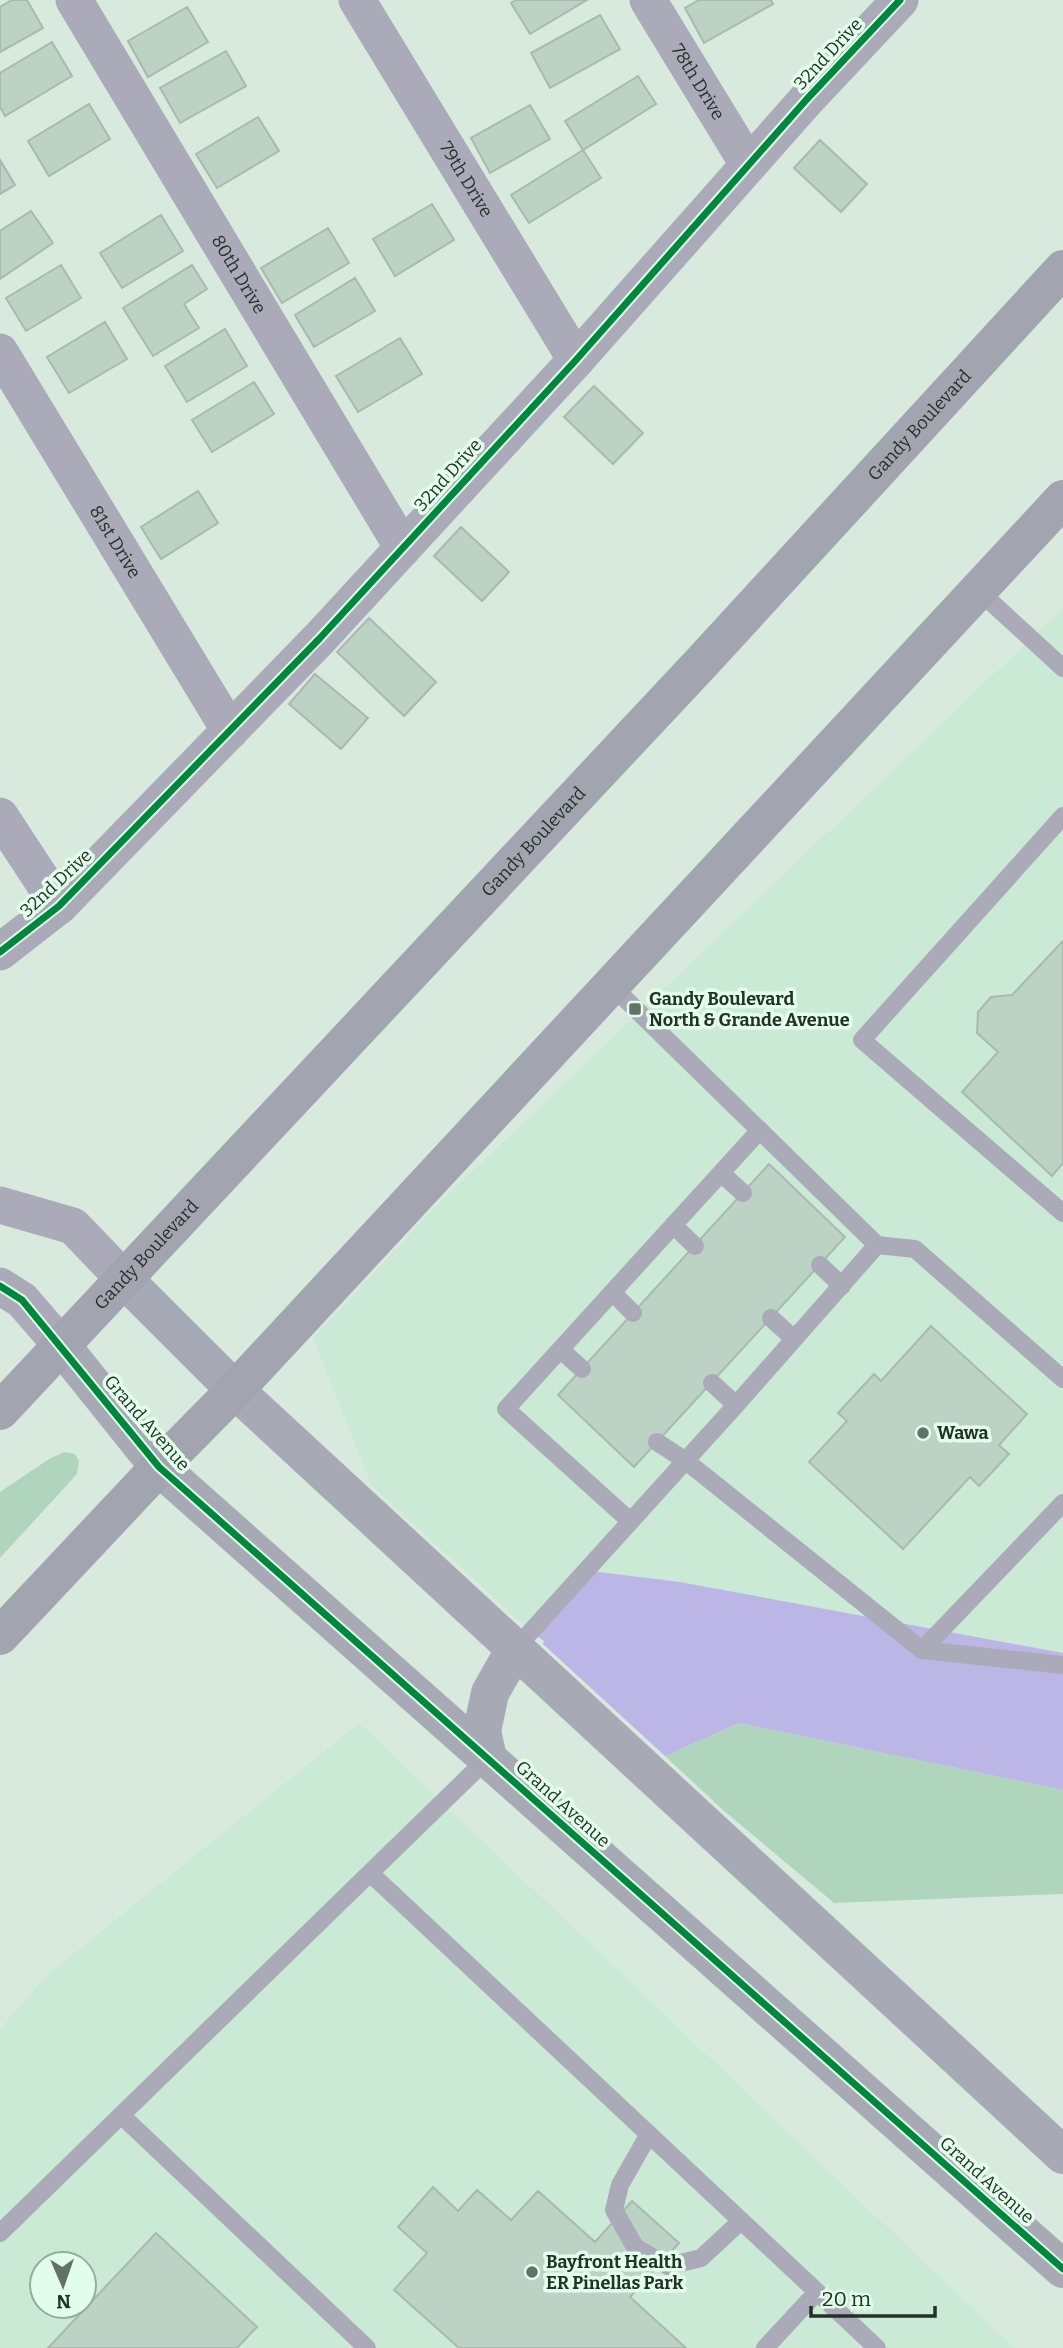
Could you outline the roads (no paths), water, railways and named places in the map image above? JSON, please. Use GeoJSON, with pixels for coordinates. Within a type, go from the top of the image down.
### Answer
{"type":"FeatureCollection","features":[{"type":"Feature","properties":{"kind":"highway","name":"Gandy Boulevard"},"geometry":{"type":"LineString","coordinates":[[0,1411],[703,661],[1063,269]]}},
{"type":"Feature","properties":{"kind":"highway"},"geometry":{"type":"LineString","coordinates":[[0,1636],[159,1466],[235,1390],[1063,499]]}},
{"type":"Feature","properties":{"kind":"street","name":"80th Drive"},"geometry":{"type":"LineString","coordinates":[[74,0],[403,548]]}},
{"type":"Feature","properties":{"kind":"street","name":"79th Drive"},"geometry":{"type":"LineString","coordinates":[[356,0],[576,360]]}},
{"type":"Feature","properties":{"kind":"street","name":"78th Drive"},"geometry":{"type":"LineString","coordinates":[[648,0],[748,164]]}},
{"type":"Feature","properties":{"kind":"street","name":"32nd Drive"},"geometry":{"type":"LineString","coordinates":[[0,952],[59,906],[230,731],[576,360],[748,164],[900,0]]}},
{"type":"Feature","properties":{"kind":"street","name":"81st Drive"},"geometry":{"type":"LineString","coordinates":[[0,352],[230,731]]}},
{"type":"Feature","properties":{"kind":"street"},"geometry":{"type":"LineString","coordinates":[[0,816],[59,906]]}},
{"type":"Feature","properties":{"kind":"street"},"geometry":{"type":"LineString","coordinates":[[0,1205],[73,1226],[235,1390],[1063,2155]]}},
{"type":"Feature","properties":{"kind":"street"},"geometry":{"type":"LineString","coordinates":[[0,1286],[22,1300],[61,1345]]}},
{"type":"Feature","properties":{"kind":"street","name":"Grand Avenue"},"geometry":{"type":"LineString","coordinates":[[61,1345],[159,1466],[1063,2269]]}},
{"type":"Feature","properties":{"kind":"street"},"geometry":{"type":"LineString","coordinates":[[488,1758],[482,1731],[490,1693],[515,1649]]}},
{"type":"Feature","properties":{"kind":"lane"},"geometry":{"type":"LineString","coordinates":[[978,590],[1063,668]]}},
{"type":"Feature","properties":{"kind":"lane"},"geometry":{"type":"LineString","coordinates":[[1063,816],[862,1040],[1063,1213]]}},
{"type":"Feature","properties":{"kind":"lane"},"geometry":{"type":"LineString","coordinates":[[611,985],[877,1245],[915,1249],[1063,1379]]}},
{"type":"Feature","properties":{"kind":"lane"},"geometry":{"type":"LineString","coordinates":[[630,1521],[506,1409],[760,1130]]}},
{"type":"Feature","properties":{"kind":"lane"},"geometry":{"type":"LineString","coordinates":[[721,1173],[743,1192]]}},
{"type":"Feature","properties":{"kind":"lane"},"geometry":{"type":"LineString","coordinates":[[673,1225],[695,1246]]}},
{"type":"Feature","properties":{"kind":"lane"},"geometry":{"type":"LineString","coordinates":[[515,1649],[877,1245]]}},
{"type":"Feature","properties":{"kind":"lane"},"geometry":{"type":"LineString","coordinates":[[820,1265],[842,1286]]}},
{"type":"Feature","properties":{"kind":"lane"},"geometry":{"type":"LineString","coordinates":[[612,1292],[633,1313]]}},
{"type":"Feature","properties":{"kind":"lane"},"geometry":{"type":"LineString","coordinates":[[771,1318],[794,1339]]}},
{"type":"Feature","properties":{"kind":"lane"},"geometry":{"type":"LineString","coordinates":[[561,1350],[582,1369]]}},
{"type":"Feature","properties":{"kind":"lane"},"geometry":{"type":"LineString","coordinates":[[712,1383],[736,1405]]}},
{"type":"Feature","properties":{"kind":"lane"},"geometry":{"type":"LineString","coordinates":[[657,1442],[686,1461],[922,1650],[1063,1665]]}},
{"type":"Feature","properties":{"kind":"lane"},"geometry":{"type":"LineString","coordinates":[[922,1650],[1063,1503]]}},
{"type":"Feature","properties":{"kind":"lane"},"geometry":{"type":"LineString","coordinates":[[0,2234],[488,1758]]}},
{"type":"Feature","properties":{"kind":"lane"},"geometry":{"type":"LineString","coordinates":[[370,1873],[877,2348]]}},
{"type":"Feature","properties":{"kind":"lane"},"geometry":{"type":"LineString","coordinates":[[121,2115],[367,2348]]}},
{"type":"Feature","properties":{"kind":"lane"},"geometry":{"type":"LineString","coordinates":[[649,2134],[620,2185],[614,2210],[635,2247],[668,2266],[701,2258],[741,2221]]}},
{"type":"Feature","properties":{"kind":"lane"},"geometry":{"type":"LineString","coordinates":[[765,2348],[817,2292]]}},
{"type":"Feature","properties":{"kind":"place","name":"Gandy Boulevard North & Grande Avenue"},"geometry":{"type":"Point","coordinates":[635,1009]}},
{"type":"Feature","properties":{"kind":"place","name":"Wawa"},"geometry":{"type":"Point","coordinates":[923,1433]}},
{"type":"Feature","properties":{"kind":"place","name":"Bayfront Health ER Pinellas Park"},"geometry":{"type":"Point","coordinates":[532,2272]}}]}
